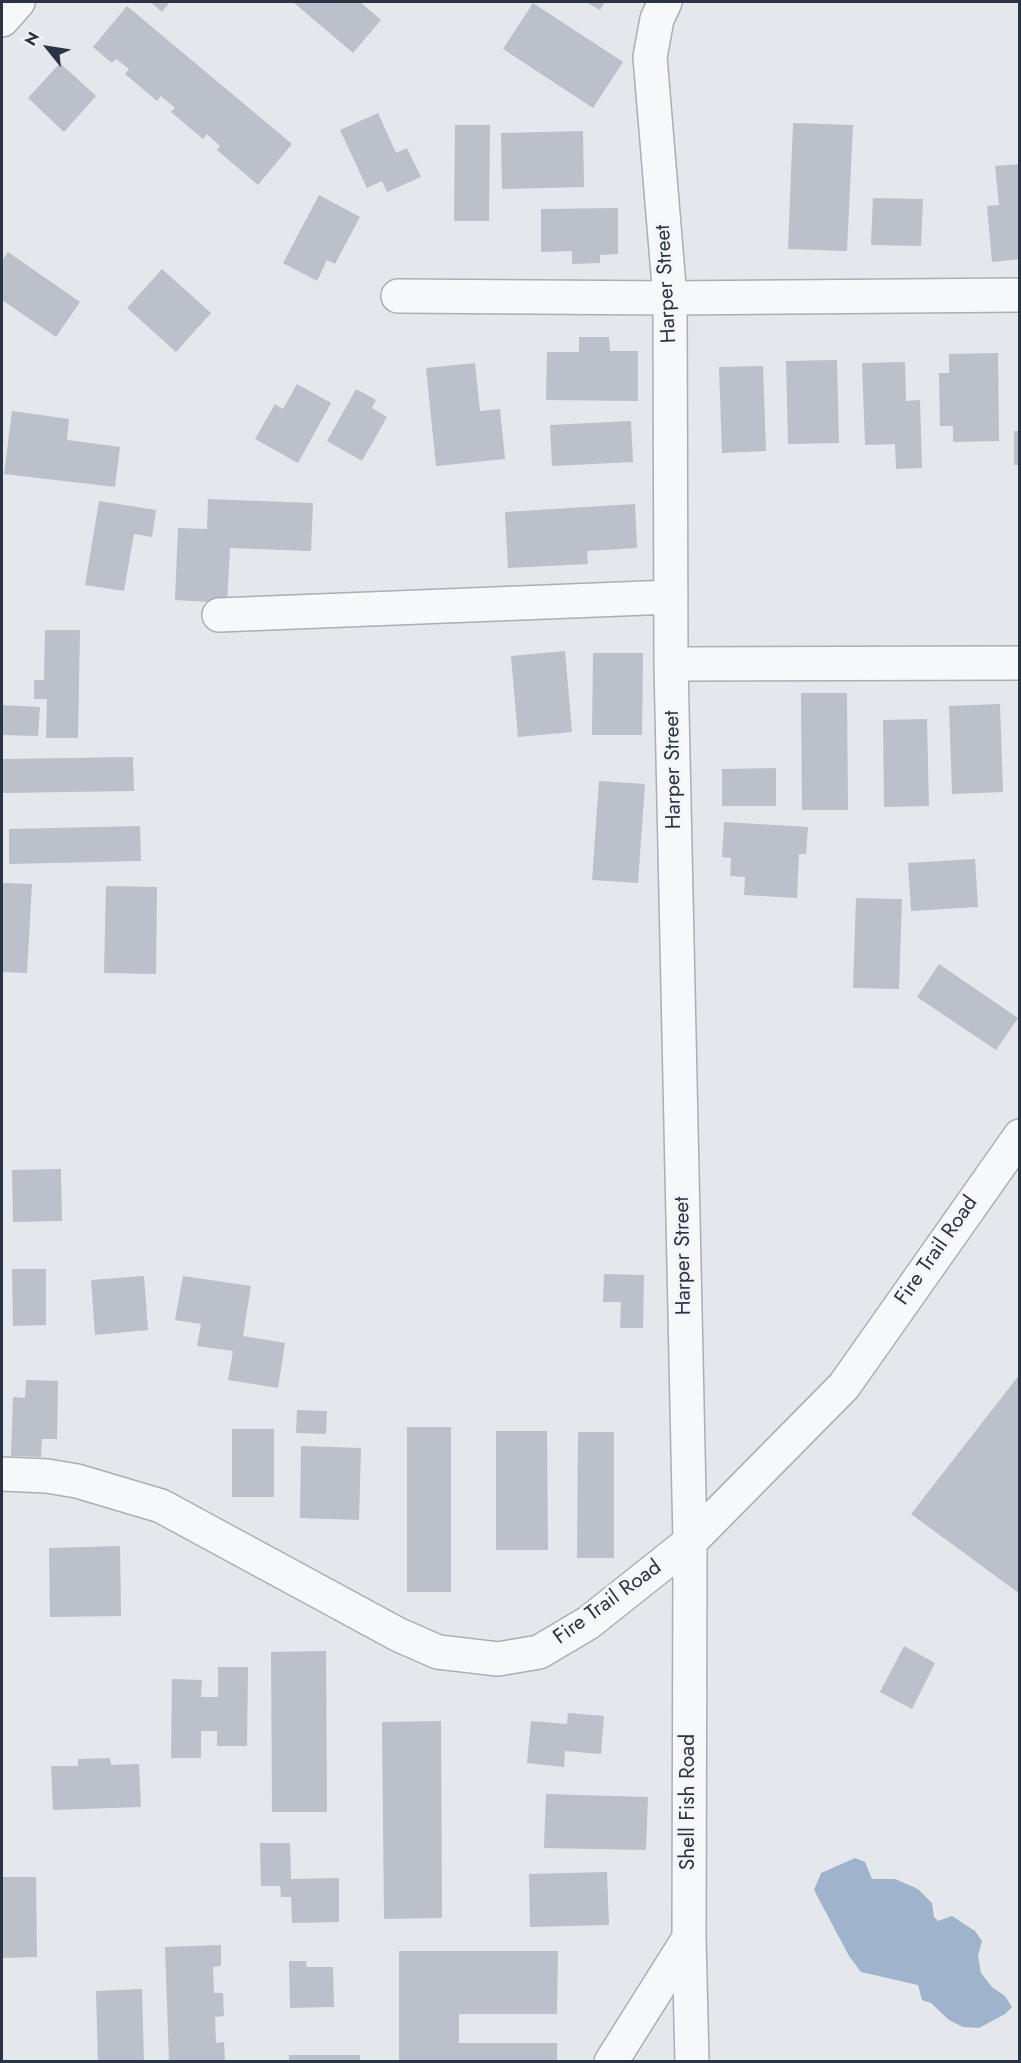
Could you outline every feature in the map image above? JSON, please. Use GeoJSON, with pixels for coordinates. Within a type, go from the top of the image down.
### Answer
{"type":"FeatureCollection","features":[{"type":"Feature","properties":{"kind":"street"},"geometry":{"type":"LineString","coordinates":[[2,20],[18,2]]}},
{"type":"Feature","properties":{"kind":"street","name":"Harper Street"},"geometry":{"type":"LineString","coordinates":[[665,2],[657,20],[650,57],[670,298],[671,664],[690,1542]]}},
{"type":"Feature","properties":{"kind":"street"},"geometry":{"type":"LineString","coordinates":[[398,296],[670,298],[1020,295]]}},
{"type":"Feature","properties":{"kind":"street"},"geometry":{"type":"LineString","coordinates":[[219,615],[671,597]]}},
{"type":"Feature","properties":{"kind":"street"},"geometry":{"type":"LineString","coordinates":[[671,664],[1020,663]]}},
{"type":"Feature","properties":{"kind":"street","name":"Fire Trail Road"},"geometry":{"type":"LineString","coordinates":[[2,1474],[48,1476],[78,1481],[161,1506],[399,1635],[438,1652],[456,1656],[498,1659],[539,1652],[588,1623],[690,1542],[844,1386],[1020,1136]]}},
{"type":"Feature","properties":{"kind":"street","name":"Shell Fish Road"},"geometry":{"type":"LineString","coordinates":[[690,1542],[689,1938],[692,2061]]}},
{"type":"Feature","properties":{"kind":"street"},"geometry":{"type":"LineString","coordinates":[[611,2061],[689,1938]]}},
{"type":"Feature","properties":{"kind":"water"},"geometry":{"type":"Polygon","coordinates":[[[855,1858],[865,1862],[872,1879],[895,1879],[918,1889],[932,1903],[934,1917],[938,1921],[952,1916],[975,1931],[982,1941],[978,1956],[981,1973],[992,1987],[1005,1996],[1012,2007],[1005,2014],[979,2028],[963,2027],[949,2020],[931,2003],[922,2000],[918,1985],[861,1972],[849,1956],[814,1890],[821,1873],[855,1858]]]}},
{"type":"Feature","properties":{"kind":"building"},"geometry":{"type":"Polygon","coordinates":[[[150,2],[170,2],[162,12],[150,2]]]}},
{"type":"Feature","properties":{"kind":"building"},"geometry":{"type":"Polygon","coordinates":[[[293,2],[360,2],[381,20],[353,53],[293,2]]]}},
{"type":"Feature","properties":{"kind":"building"},"geometry":{"type":"Polygon","coordinates":[[[586,2],[605,2],[600,10],[586,2]]]}},
{"type":"Feature","properties":{"kind":"building"},"geometry":{"type":"Polygon","coordinates":[[[533,3],[623,62],[593,108],[503,49],[533,3]]]}},
{"type":"Feature","properties":{"kind":"building"},"geometry":{"type":"Polygon","coordinates":[[[127,6],[292,144],[258,185],[217,150],[220,146],[207,134],[203,139],[171,112],[175,108],[161,96],[157,101],[125,74],[129,69],[116,59],[112,63],[93,47],[127,6]]]}},
{"type":"Feature","properties":{"kind":"building"},"geometry":{"type":"Polygon","coordinates":[[[60,63],[96,96],[64,132],[28,98],[60,63]]]}},
{"type":"Feature","properties":{"kind":"building"},"geometry":{"type":"Polygon","coordinates":[[[378,113],[396,153],[407,148],[421,177],[387,192],[382,181],[367,188],[340,130],[378,113]]]}},
{"type":"Feature","properties":{"kind":"building"},"geometry":{"type":"Polygon","coordinates":[[[793,123],[853,125],[847,251],[788,249],[793,123]]]}},
{"type":"Feature","properties":{"kind":"building"},"geometry":{"type":"Polygon","coordinates":[[[455,125],[490,125],[489,221],[454,221],[455,125]]]}},
{"type":"Feature","properties":{"kind":"building"},"geometry":{"type":"Polygon","coordinates":[[[583,131],[584,187],[502,189],[501,133],[583,131]]]}},
{"type":"Feature","properties":{"kind":"building"},"geometry":{"type":"Polygon","coordinates":[[[1020,164],[1020,259],[992,262],[987,206],[999,205],[995,166],[1020,164]]]}},
{"type":"Feature","properties":{"kind":"building"},"geometry":{"type":"Polygon","coordinates":[[[319,195],[360,217],[335,264],[327,260],[317,281],[283,263],[319,195]]]}},
{"type":"Feature","properties":{"kind":"building"},"geometry":{"type":"Polygon","coordinates":[[[873,198],[923,199],[921,246],[871,245],[873,198]]]}},
{"type":"Feature","properties":{"kind":"building"},"geometry":{"type":"Polygon","coordinates":[[[618,208],[618,254],[600,255],[600,263],[572,264],[572,251],[541,252],[541,209],[618,208]]]}},
{"type":"Feature","properties":{"kind":"building"},"geometry":{"type":"Polygon","coordinates":[[[8,252],[80,302],[56,337],[2,300],[2,261],[8,252]]]}},
{"type":"Feature","properties":{"kind":"building"},"geometry":{"type":"Polygon","coordinates":[[[162,269],[211,313],[176,352],[127,308],[162,269]]]}},
{"type":"Feature","properties":{"kind":"building"},"geometry":{"type":"Polygon","coordinates":[[[579,337],[609,337],[610,351],[638,351],[638,401],[546,400],[547,352],[579,352],[579,337]]]}},
{"type":"Feature","properties":{"kind":"building"},"geometry":{"type":"Polygon","coordinates":[[[998,353],[999,441],[953,442],[953,426],[940,426],[939,373],[949,373],[949,354],[998,353]]]}},
{"type":"Feature","properties":{"kind":"building"},"geometry":{"type":"Polygon","coordinates":[[[837,360],[839,443],[788,444],[786,361],[837,360]]]}},
{"type":"Feature","properties":{"kind":"building"},"geometry":{"type":"Polygon","coordinates":[[[905,362],[906,401],[920,400],[922,468],[896,469],[895,444],[865,445],[862,363],[905,362]]]}},
{"type":"Feature","properties":{"kind":"building"},"geometry":{"type":"Polygon","coordinates":[[[475,363],[480,411],[500,409],[505,459],[436,466],[426,368],[475,363]]]}},
{"type":"Feature","properties":{"kind":"building"},"geometry":{"type":"Polygon","coordinates":[[[763,366],[766,451],[722,453],[719,367],[763,366]]]}},
{"type":"Feature","properties":{"kind":"building"},"geometry":{"type":"Polygon","coordinates":[[[297,384],[331,403],[298,463],[255,439],[275,404],[283,409],[297,384]]]}},
{"type":"Feature","properties":{"kind":"building"},"geometry":{"type":"Polygon","coordinates":[[[356,389],[376,400],[372,408],[387,417],[362,461],[327,441],[356,389]]]}},
{"type":"Feature","properties":{"kind":"building"},"geometry":{"type":"Polygon","coordinates":[[[12,411],[69,419],[67,440],[120,447],[115,487],[4,474],[12,411]]]}},
{"type":"Feature","properties":{"kind":"building"},"geometry":{"type":"Polygon","coordinates":[[[631,421],[633,462],[552,466],[550,425],[631,421]]]}},
{"type":"Feature","properties":{"kind":"building"},"geometry":{"type":"Polygon","coordinates":[[[1014,431],[1020,431],[1020,465],[1014,465],[1014,431]]]}},
{"type":"Feature","properties":{"kind":"building"},"geometry":{"type":"Polygon","coordinates":[[[208,499],[313,503],[311,551],[230,548],[227,603],[175,600],[178,528],[207,529],[208,499]]]}},
{"type":"Feature","properties":{"kind":"building"},"geometry":{"type":"Polygon","coordinates":[[[99,501],[156,510],[152,537],[134,534],[124,591],[85,585],[99,501]]]}},
{"type":"Feature","properties":{"kind":"building"},"geometry":{"type":"Polygon","coordinates":[[[635,504],[637,548],[587,551],[588,564],[508,568],[505,512],[635,504]]]}},
{"type":"Feature","properties":{"kind":"building"},"geometry":{"type":"Polygon","coordinates":[[[45,630],[80,630],[78,738],[46,738],[47,699],[34,699],[34,680],[44,680],[45,630]]]}},
{"type":"Feature","properties":{"kind":"building"},"geometry":{"type":"Polygon","coordinates":[[[565,651],[572,732],[518,737],[511,656],[565,651]]]}},
{"type":"Feature","properties":{"kind":"building"},"geometry":{"type":"Polygon","coordinates":[[[593,653],[643,653],[642,735],[592,735],[593,653]]]}},
{"type":"Feature","properties":{"kind":"building"},"geometry":{"type":"Polygon","coordinates":[[[801,693],[847,693],[848,810],[802,810],[801,693]]]}},
{"type":"Feature","properties":{"kind":"building"},"geometry":{"type":"Polygon","coordinates":[[[1000,704],[1003,792],[952,794],[949,706],[1000,704]]]}},
{"type":"Feature","properties":{"kind":"building"},"geometry":{"type":"Polygon","coordinates":[[[2,705],[40,707],[38,736],[2,735],[2,705]]]}},
{"type":"Feature","properties":{"kind":"building"},"geometry":{"type":"Polygon","coordinates":[[[927,719],[929,806],[884,807],[883,720],[927,719]]]}},
{"type":"Feature","properties":{"kind":"building"},"geometry":{"type":"Polygon","coordinates":[[[133,757],[134,791],[2,793],[2,759],[133,757]]]}},
{"type":"Feature","properties":{"kind":"building"},"geometry":{"type":"Polygon","coordinates":[[[776,768],[776,806],[722,806],[722,769],[776,768]]]}},
{"type":"Feature","properties":{"kind":"building"},"geometry":{"type":"Polygon","coordinates":[[[599,781],[645,784],[638,883],[592,880],[599,781]]]}},
{"type":"Feature","properties":{"kind":"building"},"geometry":{"type":"Polygon","coordinates":[[[724,822],[808,827],[806,854],[799,854],[797,898],[744,895],[745,877],[730,876],[731,858],[722,857],[724,822]]]}},
{"type":"Feature","properties":{"kind":"building"},"geometry":{"type":"Polygon","coordinates":[[[140,826],[141,861],[9,864],[9,829],[140,826]]]}},
{"type":"Feature","properties":{"kind":"building"},"geometry":{"type":"Polygon","coordinates":[[[975,859],[978,907],[911,911],[908,863],[975,859]]]}},
{"type":"Feature","properties":{"kind":"building"},"geometry":{"type":"Polygon","coordinates":[[[2,883],[32,884],[27,973],[2,972],[2,883]]]}},
{"type":"Feature","properties":{"kind":"building"},"geometry":{"type":"Polygon","coordinates":[[[106,886],[157,887],[156,974],[104,973],[106,886]]]}},
{"type":"Feature","properties":{"kind":"building"},"geometry":{"type":"Polygon","coordinates":[[[856,898],[902,899],[899,989],[853,988],[856,898]]]}},
{"type":"Feature","properties":{"kind":"building"},"geometry":{"type":"Polygon","coordinates":[[[939,964],[1018,1018],[996,1050],[917,997],[939,964]]]}},
{"type":"Feature","properties":{"kind":"building"},"geometry":{"type":"Polygon","coordinates":[[[61,1169],[62,1221],[13,1222],[12,1170],[61,1169]]]}},
{"type":"Feature","properties":{"kind":"building"},"geometry":{"type":"Polygon","coordinates":[[[12,1269],[46,1269],[46,1325],[13,1326],[12,1269]]]}},
{"type":"Feature","properties":{"kind":"building"},"geometry":{"type":"Polygon","coordinates":[[[604,1274],[644,1275],[643,1328],[620,1328],[621,1302],[603,1302],[604,1274]]]}},
{"type":"Feature","properties":{"kind":"building"},"geometry":{"type":"Polygon","coordinates":[[[144,1276],[148,1330],[95,1335],[91,1280],[144,1276]]]}},
{"type":"Feature","properties":{"kind":"building"},"geometry":{"type":"Polygon","coordinates":[[[183,1276],[251,1286],[243,1336],[285,1343],[278,1388],[228,1380],[233,1351],[197,1346],[201,1324],[175,1320],[183,1276]]]}},
{"type":"Feature","properties":{"kind":"building"},"geometry":{"type":"Polygon","coordinates":[[[1020,1374],[1020,1594],[911,1514],[1020,1374]]]}},
{"type":"Feature","properties":{"kind":"building"},"geometry":{"type":"Polygon","coordinates":[[[26,1380],[58,1381],[57,1439],[42,1439],[41,1457],[11,1456],[13,1397],[25,1398],[26,1380]]]}},
{"type":"Feature","properties":{"kind":"building"},"geometry":{"type":"Polygon","coordinates":[[[297,1410],[327,1411],[326,1434],[296,1433],[297,1410]]]}},
{"type":"Feature","properties":{"kind":"building"},"geometry":{"type":"Polygon","coordinates":[[[407,1427],[451,1427],[451,1592],[407,1592],[407,1427]]]}},
{"type":"Feature","properties":{"kind":"building"},"geometry":{"type":"Polygon","coordinates":[[[232,1429],[274,1429],[274,1497],[232,1497],[232,1429]]]}},
{"type":"Feature","properties":{"kind":"building"},"geometry":{"type":"Polygon","coordinates":[[[496,1431],[547,1431],[548,1550],[496,1550],[496,1431]]]}},
{"type":"Feature","properties":{"kind":"building"},"geometry":{"type":"Polygon","coordinates":[[[578,1432],[614,1432],[614,1558],[577,1558],[578,1432]]]}},
{"type":"Feature","properties":{"kind":"building"},"geometry":{"type":"Polygon","coordinates":[[[301,1446],[361,1448],[359,1520],[300,1518],[301,1446]]]}},
{"type":"Feature","properties":{"kind":"building"},"geometry":{"type":"Polygon","coordinates":[[[120,1546],[121,1616],[50,1617],[49,1548],[120,1546]]]}},
{"type":"Feature","properties":{"kind":"building"},"geometry":{"type":"Polygon","coordinates":[[[904,1646],[935,1663],[912,1709],[880,1692],[904,1646]]]}},
{"type":"Feature","properties":{"kind":"building"},"geometry":{"type":"Polygon","coordinates":[[[326,1651],[327,1812],[272,1812],[271,1652],[326,1651]]]}},
{"type":"Feature","properties":{"kind":"building"},"geometry":{"type":"Polygon","coordinates":[[[218,1667],[248,1667],[247,1746],[217,1746],[217,1731],[201,1731],[201,1758],[171,1758],[172,1679],[202,1680],[201,1697],[218,1697],[218,1667]]]}},
{"type":"Feature","properties":{"kind":"building"},"geometry":{"type":"Polygon","coordinates":[[[568,1713],[604,1716],[601,1754],[565,1751],[564,1767],[527,1763],[531,1721],[567,1724],[568,1713]]]}},
{"type":"Feature","properties":{"kind":"building"},"geometry":{"type":"Polygon","coordinates":[[[441,1721],[442,1918],[384,1919],[382,1722],[441,1721]]]}},
{"type":"Feature","properties":{"kind":"building"},"geometry":{"type":"Polygon","coordinates":[[[110,1758],[111,1765],[139,1764],[141,1807],[53,1810],[51,1766],[78,1766],[78,1759],[110,1758]]]}},
{"type":"Feature","properties":{"kind":"building"},"geometry":{"type":"Polygon","coordinates":[[[546,1794],[648,1797],[646,1850],[544,1848],[546,1794]]]}},
{"type":"Feature","properties":{"kind":"building"},"geometry":{"type":"Polygon","coordinates":[[[260,1843],[290,1843],[291,1879],[339,1878],[339,1922],[292,1923],[291,1897],[281,1897],[280,1886],[261,1886],[260,1843]]]}},
{"type":"Feature","properties":{"kind":"building"},"geometry":{"type":"Polygon","coordinates":[[[607,1872],[609,1925],[530,1927],[529,1874],[607,1872]]]}},
{"type":"Feature","properties":{"kind":"building"},"geometry":{"type":"Polygon","coordinates":[[[2,1877],[36,1877],[37,1957],[2,1958],[2,1877]]]}},
{"type":"Feature","properties":{"kind":"building"},"geometry":{"type":"Polygon","coordinates":[[[221,1945],[221,1966],[213,1967],[214,1993],[223,1993],[224,2016],[215,2017],[216,2043],[224,2042],[225,2062],[169,2062],[165,1947],[221,1945]]]}},
{"type":"Feature","properties":{"kind":"building"},"geometry":{"type":"Polygon","coordinates":[[[399,1951],[558,1951],[557,2014],[459,2014],[459,2043],[557,2043],[557,2062],[399,2062],[399,1951]]]}},
{"type":"Feature","properties":{"kind":"building"},"geometry":{"type":"Polygon","coordinates":[[[289,1961],[306,1961],[307,1967],[333,1967],[334,2007],[290,2008],[289,1961]]]}},
{"type":"Feature","properties":{"kind":"building"},"geometry":{"type":"Polygon","coordinates":[[[142,1989],[144,2062],[98,2062],[96,1991],[142,1989]]]}},
{"type":"Feature","properties":{"kind":"building"},"geometry":{"type":"Polygon","coordinates":[[[289,2055],[360,2055],[360,2062],[289,2062],[289,2055]]]}}]}
